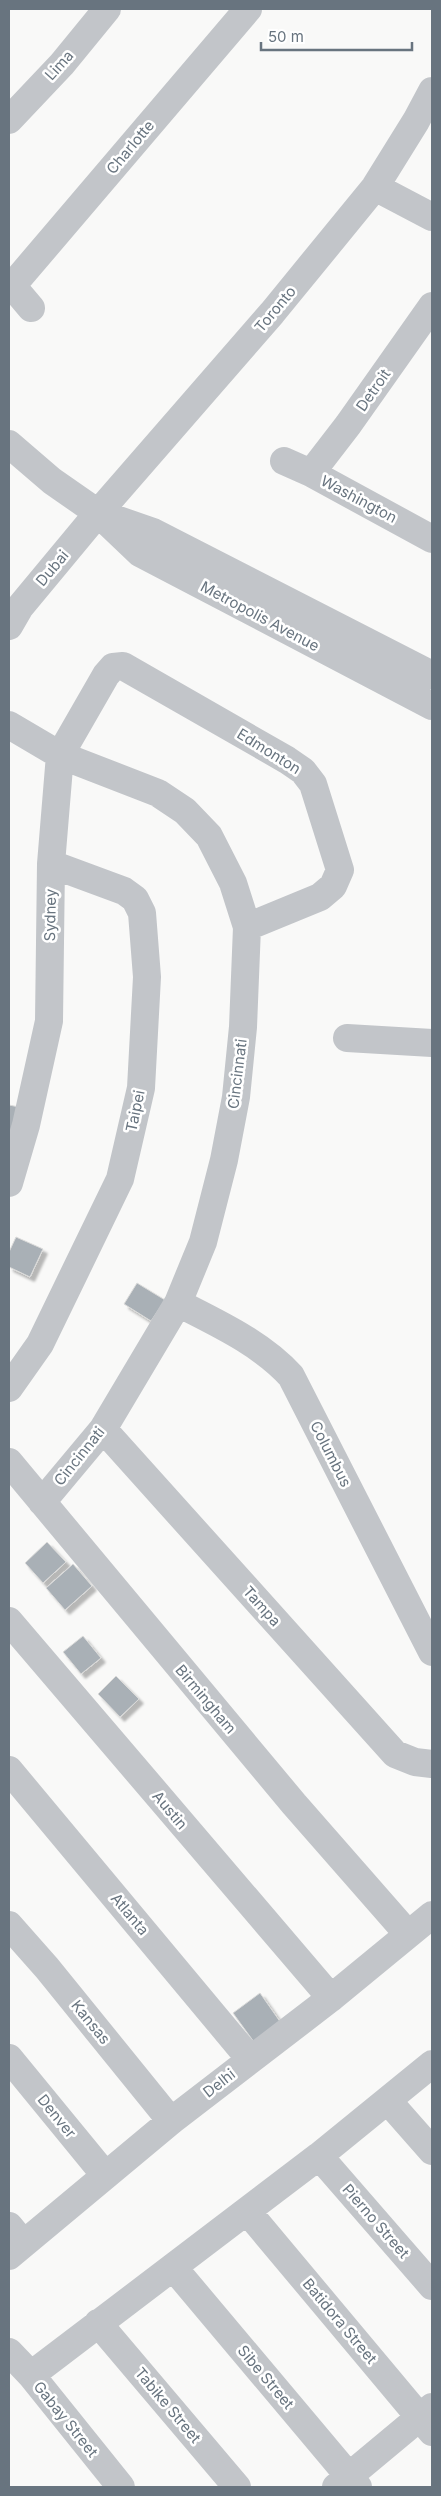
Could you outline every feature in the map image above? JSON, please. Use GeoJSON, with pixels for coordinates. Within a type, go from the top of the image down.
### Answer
{"type":"FeatureCollection","features":[{"type":"Feature","properties":{"kind":"street","name":"Lima"},"geometry":{"type":"LineString","coordinates":[[9,120],[62,64],[107,9]]}},
{"type":"Feature","properties":{"kind":"street","name":"Charlotte"},"geometry":{"type":"LineString","coordinates":[[11,284],[248,9]]}},
{"type":"Feature","properties":{"kind":"street","name":"Toronto"},"geometry":{"type":"LineString","coordinates":[[98,513],[272,314],[375,187],[416,121],[432,91]]}},
{"type":"Feature","properties":{"kind":"street"},"geometry":{"type":"LineString","coordinates":[[375,187],[432,216]]}},
{"type":"Feature","properties":{"kind":"street"},"geometry":{"type":"LineString","coordinates":[[11,284],[31,308]]}},
{"type":"Feature","properties":{"kind":"street","name":"Detroit"},"geometry":{"type":"LineString","coordinates":[[311,473],[348,425],[432,306]]}},
{"type":"Feature","properties":{"kind":"street","name":"Metropolis Avenue"},"geometry":{"type":"LineString","coordinates":[[9,444],[52,482],[98,513],[140,553],[432,706]]}},
{"type":"Feature","properties":{"kind":"street","name":"Washington"},"geometry":{"type":"LineString","coordinates":[[284,462],[311,473],[431,533]]}},
{"type":"Feature","properties":{"kind":"street","name":"Metropolis Avenue"},"geometry":{"type":"LineString","coordinates":[[98,513],[153,532],[432,675]]}},
{"type":"Feature","properties":{"kind":"street","name":"Dubai"},"geometry":{"type":"LineString","coordinates":[[9,626],[20,607],[98,513]]}},
{"type":"Feature","properties":{"kind":"street","name":"Sydney"},"geometry":{"type":"LineString","coordinates":[[9,1183],[26,1126],[49,1021],[51,864],[60,755],[106,675],[113,667],[123,666]]}},
{"type":"Feature","properties":{"kind":"street","name":"Edmonton"},"geometry":{"type":"LineString","coordinates":[[123,666],[287,760],[303,771],[314,784],[340,870],[333,886],[320,897],[248,927]]}},
{"type":"Feature","properties":{"kind":"street","name":"Cincinnati"},"geometry":{"type":"LineString","coordinates":[[9,725],[60,755],[158,794],[185,812],[209,836],[233,883],[248,927],[243,1027],[236,1097],[224,1160],[203,1242],[178,1303],[103,1429],[42,1502]]}},
{"type":"Feature","properties":{"kind":"street","name":"Taipei"},"geometry":{"type":"LineString","coordinates":[[9,1388],[40,1344],[120,1179],[141,1088],[147,977],[142,913],[135,899],[124,891],[51,864]]}},
{"type":"Feature","properties":{"kind":"street"},"geometry":{"type":"LineString","coordinates":[[347,1038],[432,1043]]}},
{"type":"Feature","properties":{"kind":"street","name":"Columbus"},"geometry":{"type":"LineString","coordinates":[[178,1303],[210,1319],[267,1353],[291,1376],[432,1652]]}},
{"type":"Feature","properties":{"kind":"street","name":"Tampa"},"geometry":{"type":"LineString","coordinates":[[103,1429],[395,1754],[415,1762],[432,1764]]}},
{"type":"Feature","properties":{"kind":"street","name":"Birmingham"},"geometry":{"type":"LineString","coordinates":[[9,1462],[294,1804],[407,1933]]}},
{"type":"Feature","properties":{"kind":"street","name":"Austin"},"geometry":{"type":"LineString","coordinates":[[9,1621],[331,1998]]}},
{"type":"Feature","properties":{"kind":"street","name":"Atlanta"},"geometry":{"type":"LineString","coordinates":[[9,1770],[250,2059]]}},
{"type":"Feature","properties":{"kind":"street","name":"Delhi"},"geometry":{"type":"LineString","coordinates":[[13,2242],[105,2175],[250,2059],[331,1998],[407,1933],[432,1915]]}},
{"type":"Feature","properties":{"kind":"street","name":"Kansas"},"geometry":{"type":"LineString","coordinates":[[9,1925],[47,1968],[171,2121]]}},
{"type":"Feature","properties":{"kind":"street","name":"Denver"},"geometry":{"type":"LineString","coordinates":[[9,2058],[105,2175]]}},
{"type":"Feature","properties":{"kind":"street"},"geometry":{"type":"LineString","coordinates":[[31,2375],[319,2156],[432,2064]]}},
{"type":"Feature","properties":{"kind":"street"},"geometry":{"type":"LineString","coordinates":[[388,2101],[432,2151]]}},
{"type":"Feature","properties":{"kind":"street","name":"Pierno Street"},"geometry":{"type":"LineString","coordinates":[[319,2156],[432,2286]]}},
{"type":"Feature","properties":{"kind":"street","name":"Batidora Street"},"geometry":{"type":"LineString","coordinates":[[247,2211],[428,2419]]}},
{"type":"Feature","properties":{"kind":"street","name":"Sibe Street"},"geometry":{"type":"LineString","coordinates":[[173,2267],[348,2484]]}},
{"type":"Feature","properties":{"kind":"street","name":"Tabike Street"},"geometry":{"type":"LineString","coordinates":[[98,2323],[237,2487]]}},
{"type":"Feature","properties":{"kind":"street","name":"Gabay Street"},"geometry":{"type":"LineString","coordinates":[[9,2352],[31,2375],[121,2487]]}},
{"type":"Feature","properties":{"kind":"street"},"geometry":{"type":"LineString","coordinates":[[348,2484],[428,2419]]}},
{"type":"Feature","properties":{"kind":"building"},"geometry":{"type":"Polygon","coordinates":[[[9,1105],[19,1107],[14,1133],[9,1132],[9,1105]]]}},
{"type":"Feature","properties":{"kind":"building"},"geometry":{"type":"Polygon","coordinates":[[[16,1237],[43,1249],[30,1277],[9,1267],[9,1252],[16,1237]]]}},
{"type":"Feature","properties":{"kind":"building"},"geometry":{"type":"Polygon","coordinates":[[[137,1283],[165,1300],[151,1321],[124,1304],[137,1283]]]}},
{"type":"Feature","properties":{"kind":"building"},"geometry":{"type":"Polygon","coordinates":[[[47,1542],[66,1562],[43,1583],[25,1563],[47,1542]]]}},
{"type":"Feature","properties":{"kind":"building"},"geometry":{"type":"Polygon","coordinates":[[[73,1564],[92,1586],[65,1610],[46,1588],[73,1564]]]}},
{"type":"Feature","properties":{"kind":"building"},"geometry":{"type":"Polygon","coordinates":[[[83,1636],[101,1658],[81,1674],[63,1652],[83,1636]]]}},
{"type":"Feature","properties":{"kind":"building"},"geometry":{"type":"Polygon","coordinates":[[[116,1676],[139,1699],[120,1717],[98,1694],[116,1676]]]}},
{"type":"Feature","properties":{"kind":"building"},"geometry":{"type":"Polygon","coordinates":[[[260,1993],[281,2023],[254,2042],[233,2013],[260,1993]]]}}]}
